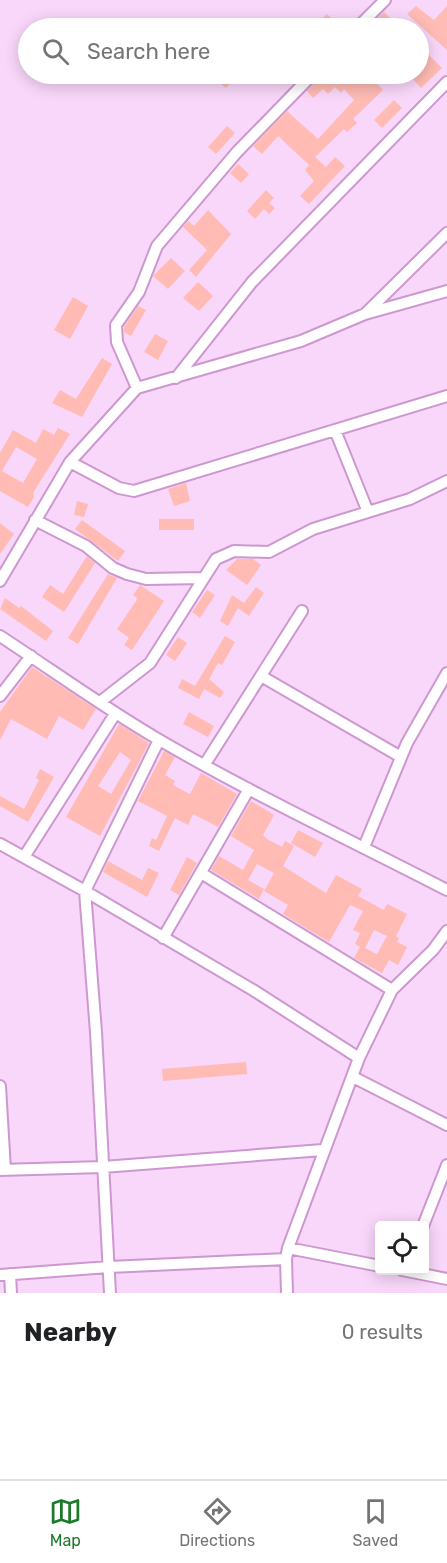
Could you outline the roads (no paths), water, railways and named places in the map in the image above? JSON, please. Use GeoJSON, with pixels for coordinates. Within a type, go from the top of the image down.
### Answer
{"type":"FeatureCollection","features":[{"type":"Feature","properties":{"kind":"street"},"geometry":{"type":"LineString","coordinates":[[367,18],[385,0]]}},
{"type":"Feature","properties":{"kind":"street"},"geometry":{"type":"LineString","coordinates":[[176,378],[252,282],[447,82]]}},
{"type":"Feature","properties":{"kind":"street"},"geometry":{"type":"LineString","coordinates":[[137,388],[117,342],[116,325],[139,292],[157,246],[237,152],[303,84]]}},
{"type":"Feature","properties":{"kind":"street"},"geometry":{"type":"LineString","coordinates":[[365,314],[447,233]]}},
{"type":"Feature","properties":{"kind":"street"},"geometry":{"type":"LineString","coordinates":[[0,581],[70,462],[137,388],[301,341],[365,314],[447,291]]}},
{"type":"Feature","properties":{"kind":"street"},"geometry":{"type":"LineString","coordinates":[[70,462],[119,488],[134,491],[447,396]]}},
{"type":"Feature","properties":{"kind":"street"},"geometry":{"type":"LineString","coordinates":[[335,430],[368,512]]}},
{"type":"Feature","properties":{"kind":"street"},"geometry":{"type":"LineString","coordinates":[[100,702],[150,663],[216,559],[234,551],[269,552],[313,529],[410,499],[447,481]]}},
{"type":"Feature","properties":{"kind":"street"},"geometry":{"type":"LineString","coordinates":[[35,520],[86,546],[113,568],[127,574],[146,579],[202,578]]}},
{"type":"Feature","properties":{"kind":"street"},"geometry":{"type":"LineString","coordinates":[[205,764],[302,611]]}},
{"type":"Feature","properties":{"kind":"street"},"geometry":{"type":"LineString","coordinates":[[0,636],[115,714],[159,740],[249,789],[447,890]]}},
{"type":"Feature","properties":{"kind":"street"},"geometry":{"type":"LineString","coordinates":[[0,696],[31,656]]}},
{"type":"Feature","properties":{"kind":"street"},"geometry":{"type":"LineString","coordinates":[[364,847],[401,757],[429,700],[447,673]]}},
{"type":"Feature","properties":{"kind":"street"},"geometry":{"type":"LineString","coordinates":[[261,676],[401,757]]}},
{"type":"Feature","properties":{"kind":"street"},"geometry":{"type":"LineString","coordinates":[[24,857],[115,714]]}},
{"type":"Feature","properties":{"kind":"street"},"geometry":{"type":"LineString","coordinates":[[110,1293],[96,1032],[85,891],[159,740]]}},
{"type":"Feature","properties":{"kind":"street"},"geometry":{"type":"LineString","coordinates":[[163,938],[249,789]]}},
{"type":"Feature","properties":{"kind":"street"},"geometry":{"type":"LineString","coordinates":[[0,844],[254,990],[359,1058]]}},
{"type":"Feature","properties":{"kind":"street"},"geometry":{"type":"LineString","coordinates":[[201,873],[392,990]]}},
{"type":"Feature","properties":{"kind":"street"},"geometry":{"type":"LineString","coordinates":[[287,1293],[287,1254],[323,1150],[359,1058],[392,990],[433,950],[447,931]]}},
{"type":"Feature","properties":{"kind":"street"},"geometry":{"type":"LineString","coordinates":[[433,950],[447,952]]}},
{"type":"Feature","properties":{"kind":"street"},"geometry":{"type":"LineString","coordinates":[[353,1077],[447,1125]]}},
{"type":"Feature","properties":{"kind":"street"},"geometry":{"type":"LineString","coordinates":[[0,1086],[2,1170],[103,1167],[323,1150]]}},
{"type":"Feature","properties":{"kind":"street"},"geometry":{"type":"LineString","coordinates":[[425,1221],[447,1165]]}},
{"type":"Feature","properties":{"kind":"street"},"geometry":{"type":"LineString","coordinates":[[11,1293],[5,1275],[109,1266],[287,1254],[375,1265]]}},
{"type":"Feature","properties":{"kind":"street"},"geometry":{"type":"LineString","coordinates":[[426,1275],[447,1279]]}}]}
